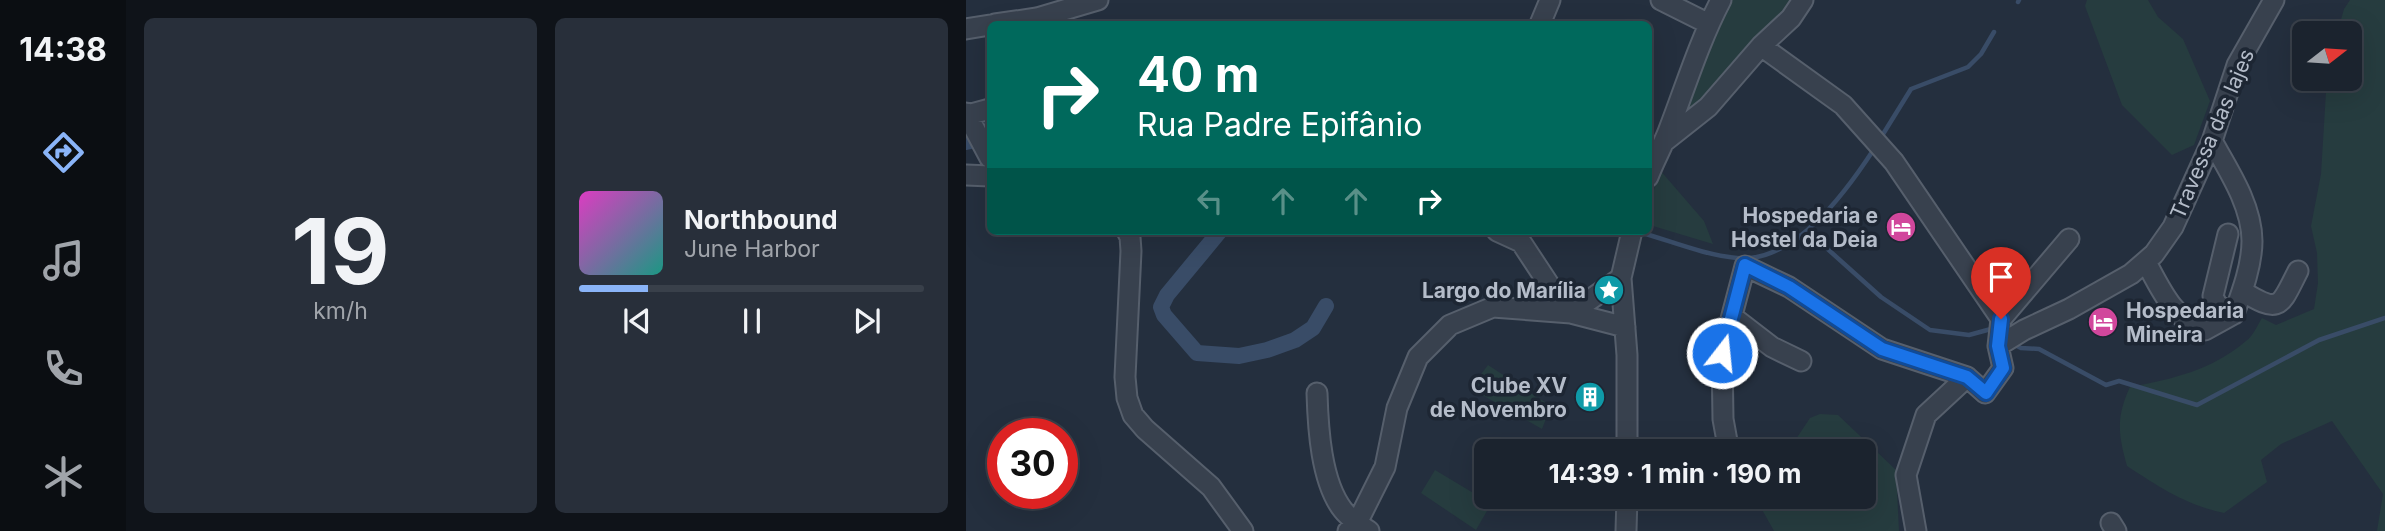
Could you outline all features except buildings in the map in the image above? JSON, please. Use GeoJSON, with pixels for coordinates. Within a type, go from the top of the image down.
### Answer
{"type":"FeatureCollection","features":[{"type":"Feature","properties":{"kind":"street"},"geometry":{"type":"LineString","coordinates":[[1541,21],[1550,0]]}},
{"type":"Feature","properties":{"kind":"street"},"geometry":{"type":"LineString","coordinates":[[1661,0],[1709,24]]}},
{"type":"Feature","properties":{"kind":"street"},"geometry":{"type":"LineString","coordinates":[[1652,168],[1721,0]]}},
{"type":"Feature","properties":{"kind":"street"},"geometry":{"type":"LineString","coordinates":[[1665,141],[1708,107],[1761,46],[1791,18],[1803,0]]}},
{"type":"Feature","properties":{"kind":"street","name":"Travessa das lajes"},"geometry":{"type":"LineString","coordinates":[[1998,346],[2131,274],[2154,254],[2173,227],[2212,141],[2237,65],[2274,0]]}},
{"type":"Feature","properties":{"kind":"street"},"geometry":{"type":"LineString","coordinates":[[1037,21],[1092,1]]}},
{"type":"Feature","properties":{"kind":"street"},"geometry":{"type":"LineString","coordinates":[[966,29],[987,26]]}},
{"type":"Feature","properties":{"kind":"street"},"geometry":{"type":"LineString","coordinates":[[1761,46],[1843,105],[1894,162],[2001,319]]}},
{"type":"Feature","properties":{"kind":"street"},"geometry":{"type":"LineString","coordinates":[[977,133],[987,115]]}},
{"type":"Feature","properties":{"kind":"street"},"geometry":{"type":"LineString","coordinates":[[2146,262],[2166,298],[2190,325],[2205,330],[2234,314],[2252,244],[2250,226],[2231,176],[2212,141]]}},
{"type":"Feature","properties":{"kind":"street"},"geometry":{"type":"LineString","coordinates":[[966,175],[987,176]]}},
{"type":"Feature","properties":{"kind":"street"},"geometry":{"type":"LineString","coordinates":[[2228,234],[2213,296],[2217,305],[2234,314]]}},
{"type":"Feature","properties":{"kind":"street"},"geometry":{"type":"LineString","coordinates":[[1129,235],[1131,251],[1125,377],[1127,398],[1133,415],[1145,429],[1211,487],[1244,531]]}},
{"type":"Feature","properties":{"kind":"street"},"geometry":{"type":"LineString","coordinates":[[1506,235],[1521,242],[1550,286],[1572,313]]}},
{"type":"Feature","properties":{"kind":"street"},"geometry":{"type":"LineString","coordinates":[[1627,439],[1623,269],[1631,235]]}},
{"type":"Feature","properties":{"kind":"street"},"geometry":{"type":"LineString","coordinates":[[1727,439],[1723,419],[1722,353],[1745,265],[1789,287],[1882,349],[1967,377],[1986,393],[2003,368],[1998,346],[2001,319],[2069,239]]}},
{"type":"Feature","properties":{"kind":"street"},"geometry":{"type":"LineString","coordinates":[[1572,313],[1623,269]]}},
{"type":"Feature","properties":{"kind":"street"},"geometry":{"type":"LineString","coordinates":[[2242,291],[2266,305],[2278,304],[2283,300],[2298,271]]}},
{"type":"Feature","properties":{"kind":"street"},"geometry":{"type":"LineString","coordinates":[[1317,393],[1322,450],[1330,485],[1343,510],[1358,528],[1385,467],[1397,408],[1418,357],[1450,325],[1493,307],[1572,313],[1625,327]]}},
{"type":"Feature","properties":{"kind":"street"},"geometry":{"type":"LineString","coordinates":[[1733,317],[1772,346],[1801,361]]}},
{"type":"Feature","properties":{"kind":"street"},"geometry":{"type":"LineString","coordinates":[[1916,531],[1906,475],[1926,415],[1967,377]]}},
{"type":"Feature","properties":{"kind":"street"},"geometry":{"type":"LineString","coordinates":[[1626,531],[1627,509]]}},
{"type":"Feature","properties":{"kind":"green space"},"geometry":{"type":"Polygon","coordinates":[[[1732,0],[1798,0],[1761,46],[1684,117],[1697,72],[1732,0]]]}},
{"type":"Feature","properties":{"kind":"green space"},"geometry":{"type":"Polygon","coordinates":[[[2087,0],[2148,0],[2158,17],[2183,39],[2210,101],[2194,145],[2172,155],[2122,105],[2085,6],[2087,0]]]}},
{"type":"Feature","properties":{"kind":"green space"},"geometry":{"type":"Polygon","coordinates":[[[2350,0],[2385,0],[2385,531],[2377,531],[2383,494],[2332,421],[2281,444],[2261,460],[2267,482],[2224,513],[2185,500],[2127,466],[2120,435],[2122,408],[2130,387],[2177,377],[2220,359],[2248,339],[2262,318],[2276,325],[2314,309],[2318,283],[2317,253],[2311,226],[2321,174],[2326,92],[2362,91],[2362,21],[2340,21],[2350,0]]]}},
{"type":"Feature","properties":{"kind":"green space"},"geometry":{"type":"Polygon","coordinates":[[[1659,169],[1704,221],[1713,244],[1653,226],[1652,198],[1659,169]]]}},
{"type":"Feature","properties":{"kind":"green space"},"geometry":{"type":"Polygon","coordinates":[[[1488,365],[1551,406],[1542,429],[1477,392],[1475,382],[1488,365]]]}},
{"type":"Feature","properties":{"kind":"green space"},"geometry":{"type":"Polygon","coordinates":[[[1820,414],[1838,415],[1863,439],[1796,439],[1810,418],[1820,414]]]}},
{"type":"Feature","properties":{"kind":"green space"},"geometry":{"type":"Polygon","coordinates":[[[1876,451],[1896,470],[1899,531],[1774,531],[1762,509],[1876,509],[1876,451]]]}},
{"type":"Feature","properties":{"kind":"green space"},"geometry":{"type":"Polygon","coordinates":[[[1435,470],[1474,493],[1474,509],[1488,509],[1476,530],[1421,493],[1435,470]]]}},
{"type":"Feature","properties":{"kind":"waterway"},"geometry":{"type":"LineString","coordinates":[[1880,139],[1911,89],[1968,67],[1981,54],[1994,32]]}},
{"type":"Feature","properties":{"kind":"waterway"},"geometry":{"type":"LineString","coordinates":[[966,142],[987,138]]}},
{"type":"Feature","properties":{"kind":"waterway"},"geometry":{"type":"LineString","coordinates":[[1649,235],[1712,254],[1737,258],[1758,257],[1779,250],[1816,222],[1833,204],[1874,149]]}},
{"type":"Feature","properties":{"kind":"waterway"},"geometry":{"type":"LineString","coordinates":[[1217,235],[1167,295],[1161,307],[1164,315],[1197,353],[1239,356],[1295,340],[1313,328],[1326,306]]}},
{"type":"Feature","properties":{"kind":"waterway"},"geometry":{"type":"LineString","coordinates":[[1800,238],[1822,244],[1881,297],[1930,330],[1969,335],[1991,329],[1995,332]]}},
{"type":"Feature","properties":{"kind":"waterway"},"geometry":{"type":"LineString","coordinates":[[2013,344],[2021,348],[2039,349],[2106,385],[2119,381],[2197,405],[2319,340],[2385,318]]}},
{"type":"Feature","properties":{"kind":"place","name":"Hospedaria e Hostel da Deia"},"geometry":{"type":"Point","coordinates":[1901,227]}},
{"type":"Feature","properties":{"kind":"place","name":"Largo do Marília"},"geometry":{"type":"Point","coordinates":[1609,290]}},
{"type":"Feature","properties":{"kind":"place","name":"Hospedaria Mineira"},"geometry":{"type":"Point","coordinates":[2103,322]}},
{"type":"Feature","properties":{"kind":"place","name":"Clube XV de Novembro"},"geometry":{"type":"Point","coordinates":[1590,397]}},
{"type":"Feature","properties":{"kind":"route"},"geometry":{"type":"LineString","coordinates":[[1722,353],[1745,265],[1789,287],[1882,349],[1967,377],[1986,393],[2003,368],[1998,346],[2001,319]]}}]}
